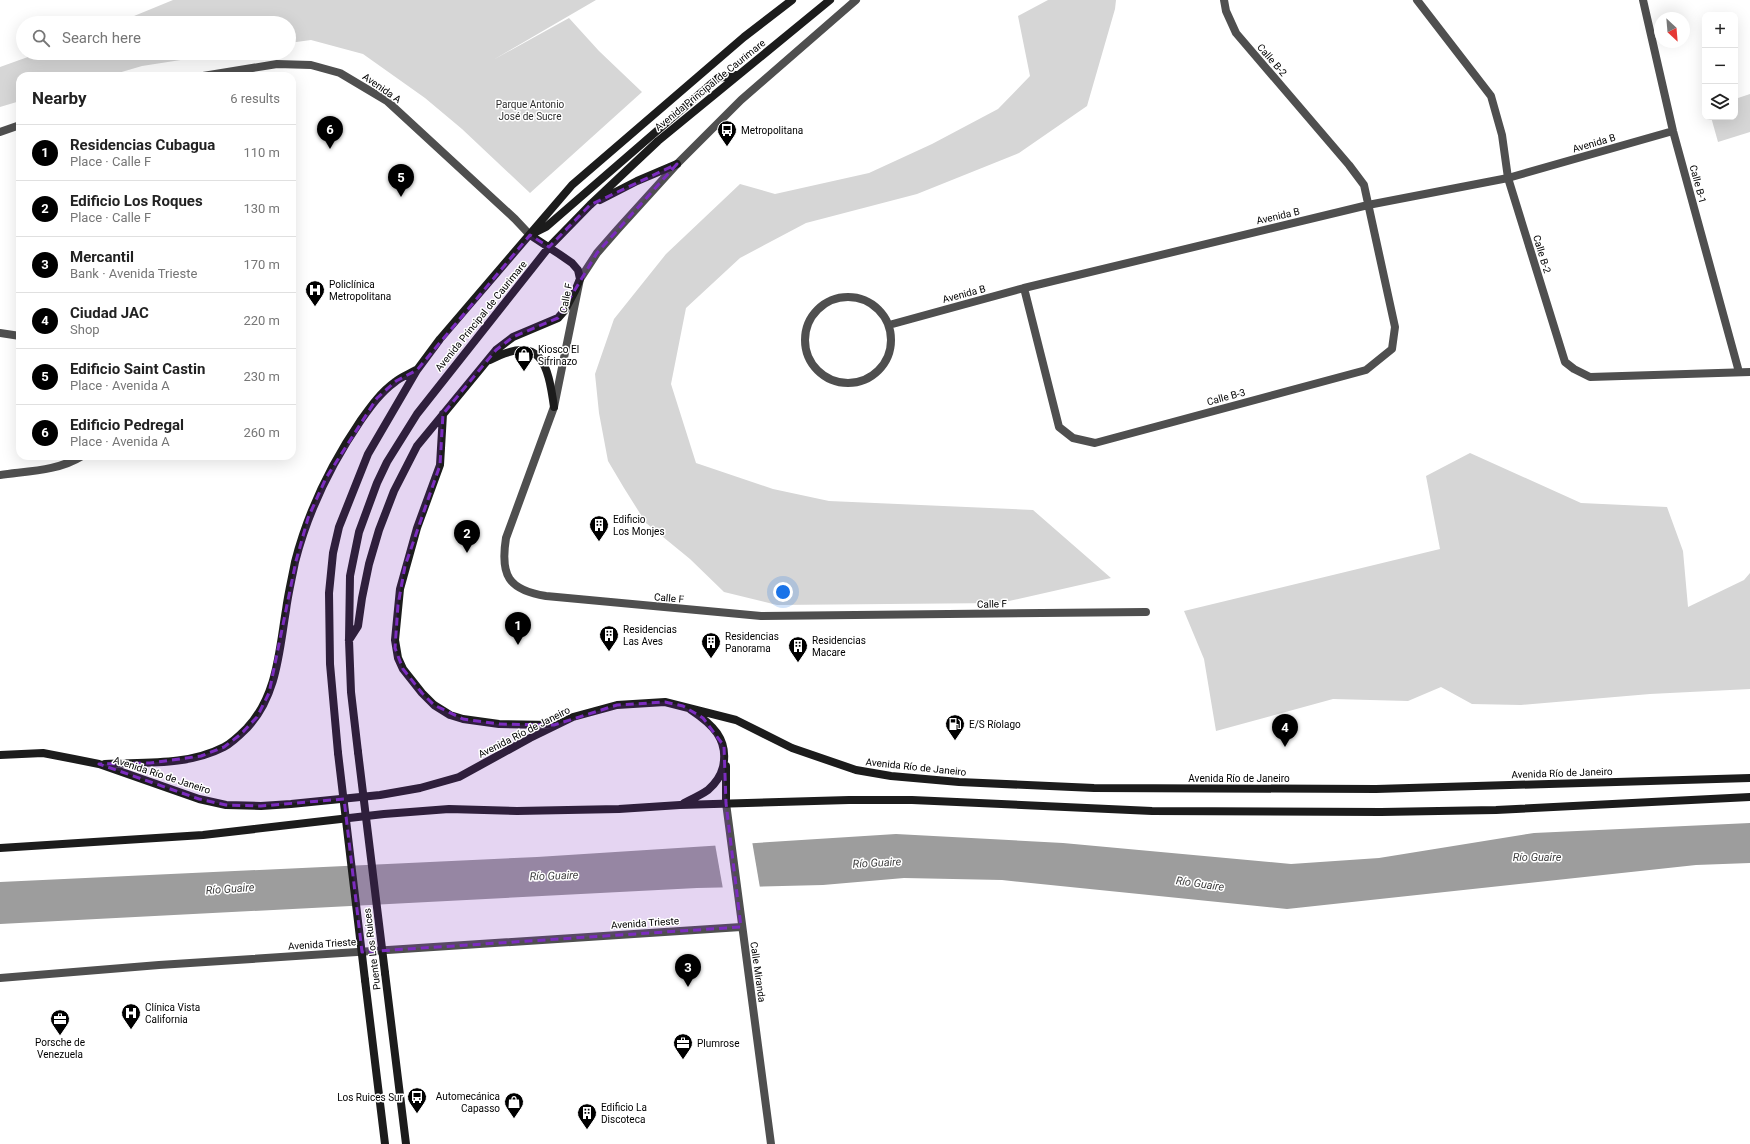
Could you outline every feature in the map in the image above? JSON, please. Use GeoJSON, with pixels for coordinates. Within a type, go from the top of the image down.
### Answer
{"type":"FeatureCollection","features":[{"type":"Feature","properties":{"kind":"main road","name":"Avenida Principal de Caurimare"},"geometry":{"type":"LineString","coordinates":[[338,753],[330,664],[329,593],[333,553],[343,514],[368,454],[417,370],[440,339],[572,185],[744,37],[792,0]]}},
{"type":"Feature","properties":{"kind":"main road","name":"Avenida Principal de Caurimare"},"geometry":{"type":"LineString","coordinates":[[358,752],[351,692],[349,640],[350,576],[356,544],[380,476],[417,414],[549,247],[590,205],[658,141],[830,0]]}},
{"type":"Feature","properties":{"kind":"main road"},"geometry":{"type":"LineString","coordinates":[[349,640],[358,626],[369,564],[379,530],[394,491],[417,446],[496,350],[513,337],[543,326],[558,318],[570,302],[580,279],[578,270],[549,247],[530,235],[550,223],[718,78],[737,75]]}},
{"type":"Feature","properties":{"kind":"main road"},"geometry":{"type":"LineString","coordinates":[[590,205],[637,181],[676,164]]}},
{"type":"Feature","properties":{"kind":"main road"},"geometry":{"type":"LineString","coordinates":[[486,362],[499,354],[513,350],[531,351],[540,358],[546,368],[551,382],[554,407]]}},
{"type":"Feature","properties":{"kind":"main road"},"geometry":{"type":"LineString","coordinates":[[99,764],[150,763],[181,760],[201,756],[224,747],[241,734],[257,717],[269,694],[276,668],[287,601],[308,518],[326,478],[351,436],[377,398],[396,381],[417,370]]}},
{"type":"Feature","properties":{"kind":"main road"},"geometry":{"type":"LineString","coordinates":[[442,414],[440,465],[417,528],[400,589],[396,633],[398,658],[407,675],[422,693],[434,705],[450,714],[463,719],[499,724],[554,726]]}},
{"type":"Feature","properties":{"kind":"main road","name":"Avenida Río de Janeiro"},"geometry":{"type":"LineString","coordinates":[[0,755],[42,753],[99,764],[199,799],[226,805],[261,806],[291,804],[380,795],[420,788],[459,777],[554,726],[574,717],[617,705],[665,702],[736,720],[792,748],[856,770],[891,776],[966,782],[1094,788],[1376,789],[1750,778]]}},
{"type":"Feature","properties":{"kind":"main road"},"geometry":{"type":"LineString","coordinates":[[683,706],[703,718],[713,728],[724,746],[726,755],[726,803]]}},
{"type":"Feature","properties":{"kind":"main road","name":"Puente Los Ruices"},"geometry":{"type":"LineString","coordinates":[[358,752],[406,1144]]}},
{"type":"Feature","properties":{"kind":"main road","name":"Puente Los Ruices"},"geometry":{"type":"LineString","coordinates":[[338,753],[385,1144]]}},
{"type":"Feature","properties":{"kind":"main road"},"geometry":{"type":"LineString","coordinates":[[680,805],[710,789],[722,771],[726,755]]}},
{"type":"Feature","properties":{"kind":"main road"},"geometry":{"type":"LineString","coordinates":[[0,848],[203,835],[384,814],[449,809],[574,810],[726,803],[912,800],[1152,811],[1381,812],[1504,809],[1750,797]]}},
{"type":"Feature","properties":{"kind":"main road"},"geometry":{"type":"LineString","coordinates":[[0,845],[14,847]]}},
{"type":"Feature","properties":{"kind":"street"},"geometry":{"type":"LineString","coordinates":[[580,279],[597,253],[676,164],[741,100],[856,0]]}},
{"type":"Feature","properties":{"kind":"street","name":"Calle B-2"},"geometry":{"type":"LineString","coordinates":[[1224,0],[1226,10],[1236,32],[1349,165],[1364,185],[1368,205]]}},
{"type":"Feature","properties":{"kind":"street","name":"Calle B-2"},"geometry":{"type":"LineString","coordinates":[[1416,0],[1491,96],[1502,135],[1508,178],[1566,362],[1574,370],[1590,377],[1750,372]]}},
{"type":"Feature","properties":{"kind":"street","name":"Calle B-1"},"geometry":{"type":"LineString","coordinates":[[1643,0],[1673,131],[1738,372]]}},
{"type":"Feature","properties":{"kind":"street","name":"Avenida A"},"geometry":{"type":"LineString","coordinates":[[227,72],[276,64],[310,65],[340,73],[387,101],[515,219],[530,235]]}},
{"type":"Feature","properties":{"kind":"street"},"geometry":{"type":"LineString","coordinates":[[0,132],[16,127]]}},
{"type":"Feature","properties":{"kind":"street","name":"Avenida B"},"geometry":{"type":"LineString","coordinates":[[889,325],[1024,288],[1368,205],[1508,178],[1673,131]]}},
{"type":"Feature","properties":{"kind":"street","name":"Calle B-3"},"geometry":{"type":"LineString","coordinates":[[1024,288],[1059,427],[1073,438],[1095,443],[1366,370],[1392,349],[1395,327],[1368,205]]}},
{"type":"Feature","properties":{"kind":"street","name":"Calle F"},"geometry":{"type":"LineString","coordinates":[[580,279],[554,407],[506,538],[503,557],[506,573],[517,587],[530,594],[761,616],[1146,612]]}},
{"type":"Feature","properties":{"kind":"street"},"geometry":{"type":"LineString","coordinates":[[842,297],[855,297],[869,302],[881,311],[889,325],[892,344],[888,357],[884,364],[873,375],[866,379],[852,383],[838,382],[824,376],[816,369],[809,359],[805,342],[805,334],[814,313],[827,302],[842,297]]}},
{"type":"Feature","properties":{"kind":"street"},"geometry":{"type":"LineString","coordinates":[[0,333],[16,335]]}},
{"type":"Feature","properties":{"kind":"street"},"geometry":{"type":"LineString","coordinates":[[0,474],[50,468],[70,463],[75,460]]}},
{"type":"Feature","properties":{"kind":"street","name":"Calle Miranda"},"geometry":{"type":"LineString","coordinates":[[726,803],[771,1144]]}},
{"type":"Feature","properties":{"kind":"street","name":"Avenida Trieste"},"geometry":{"type":"LineString","coordinates":[[0,978],[741,923]]}},
{"type":"Feature","properties":{"kind":"highlighted area"},"geometry":{"type":"Polygon","coordinates":[[[677,164],[597,253],[558,318],[513,337],[496,350],[443,414],[440,465],[405,566],[398,605],[395,648],[403,669],[422,693],[434,705],[463,719],[499,724],[554,725],[617,705],[665,702],[683,706],[703,718],[724,746],[726,803],[741,927],[362,952],[344,799],[261,806],[226,805],[199,799],[99,764],[150,763],[201,756],[224,747],[241,734],[257,717],[269,693],[296,561],[308,518],[326,478],[377,398],[396,381],[417,370],[530,235],[549,247],[590,205],[677,164]]]}},
{"type":"Feature","properties":{"kind":"green space","name":"Parque Antonio José de Sucre"},"geometry":{"type":"Polygon","coordinates":[[[173,0],[596,0],[493,60],[569,18],[599,51],[642,92],[530,193],[462,129],[425,98],[363,54],[311,40],[296,42],[296,16],[134,16],[173,0]]]}},
{"type":"Feature","properties":{"kind":"green space"},"geometry":{"type":"Polygon","coordinates":[[[1048,0],[1116,0],[1115,9],[1087,106],[1019,153],[917,194],[806,223],[740,258],[686,308],[671,384],[696,463],[773,489],[829,501],[1033,510],[1111,578],[1000,603],[777,605],[724,592],[690,559],[646,523],[608,461],[599,413],[595,374],[614,319],[666,254],[740,184],[775,194],[869,173],[932,144],[998,109],[1030,76],[1018,16],[1048,0]]]}},
{"type":"Feature","properties":{"kind":"green space"},"geometry":{"type":"Polygon","coordinates":[[[20,60],[181,60],[142,66],[122,72],[16,72],[16,102],[0,107],[0,67],[20,60]]]}},
{"type":"Feature","properties":{"kind":"green space"},"geometry":{"type":"Polygon","coordinates":[[[1750,94],[1750,132],[1718,142],[1712,120],[1738,120],[1738,98],[1750,94]]]}},
{"type":"Feature","properties":{"kind":"green space"},"geometry":{"type":"Polygon","coordinates":[[[1470,453],[1581,503],[1667,507],[1683,551],[1688,607],[1744,580],[1750,573],[1750,689],[1650,694],[1521,705],[1472,704],[1441,687],[1408,701],[1333,699],[1216,731],[1204,659],[1184,611],[1440,549],[1426,476],[1470,453]]]}},
{"type":"Feature","properties":{"kind":"water","name":"Río Guaire"},"geometry":{"type":"Polygon","coordinates":[[[1750,823],[1750,863],[1696,865],[1287,909],[1002,880],[904,878],[823,885],[697,888],[0,924],[0,882],[537,857],[896,834],[1063,843],[1291,864],[1379,858],[1534,833],[1750,823]]]}},
{"type":"Feature","properties":{"kind":"pier"},"geometry":{"type":"Polygon","coordinates":[[[752,841],[760,888],[723,889],[715,844],[752,841]]]}},
{"type":"Feature","properties":{"kind":"place","name":"Metropolitana"},"geometry":{"type":"Point","coordinates":[727,147]}},
{"type":"Feature","properties":{"kind":"place","name":"Edificio Pedregal"},"geometry":{"type":"Point","coordinates":[330,149]}},
{"type":"Feature","properties":{"kind":"place","name":"Edificio Saint Castin"},"geometry":{"type":"Point","coordinates":[401,197]}},
{"type":"Feature","properties":{"kind":"place","name":"Policlínica Metropolitana"},"geometry":{"type":"Point","coordinates":[315,307]}},
{"type":"Feature","properties":{"kind":"place","name":"Kiosco El Sifrinazo"},"geometry":{"type":"Point","coordinates":[524,372]}},
{"type":"Feature","properties":{"kind":"place","name":"Edificio Los Monjes"},"geometry":{"type":"Point","coordinates":[599,542]}},
{"type":"Feature","properties":{"kind":"place","name":"Edificio Los Roques"},"geometry":{"type":"Point","coordinates":[467,553]}},
{"type":"Feature","properties":{"kind":"place","name":"Residencias Cubagua"},"geometry":{"type":"Point","coordinates":[518,645]}},
{"type":"Feature","properties":{"kind":"place","name":"Residencias Las Aves"},"geometry":{"type":"Point","coordinates":[609,652]}},
{"type":"Feature","properties":{"kind":"place","name":"Residencias Panorama"},"geometry":{"type":"Point","coordinates":[711,659]}},
{"type":"Feature","properties":{"kind":"place","name":"Residencias Macare"},"geometry":{"type":"Point","coordinates":[798,663]}},
{"type":"Feature","properties":{"kind":"place","name":"E/S Ríolago"},"geometry":{"type":"Point","coordinates":[955,741]}},
{"type":"Feature","properties":{"kind":"place","name":"Ciudad JAC"},"geometry":{"type":"Point","coordinates":[1285,747]}},
{"type":"Feature","properties":{"kind":"place","name":"Mercantil"},"geometry":{"type":"Point","coordinates":[688,987]}},
{"type":"Feature","properties":{"kind":"place","name":"Clínica Vista California"},"geometry":{"type":"Point","coordinates":[131,1030]}},
{"type":"Feature","properties":{"kind":"place","name":"Porsche de Venezuela"},"geometry":{"type":"Point","coordinates":[60,1036]}},
{"type":"Feature","properties":{"kind":"place","name":"Plumrose"},"geometry":{"type":"Point","coordinates":[683,1060]}},
{"type":"Feature","properties":{"kind":"place","name":"Los Ruices Sur"},"geometry":{"type":"Point","coordinates":[417,1114]}},
{"type":"Feature","properties":{"kind":"place","name":"Automecánica Capasso"},"geometry":{"type":"Point","coordinates":[514,1119]}},
{"type":"Feature","properties":{"kind":"place","name":"Edificio La Discoteca"},"geometry":{"type":"Point","coordinates":[587,1130]}}]}
